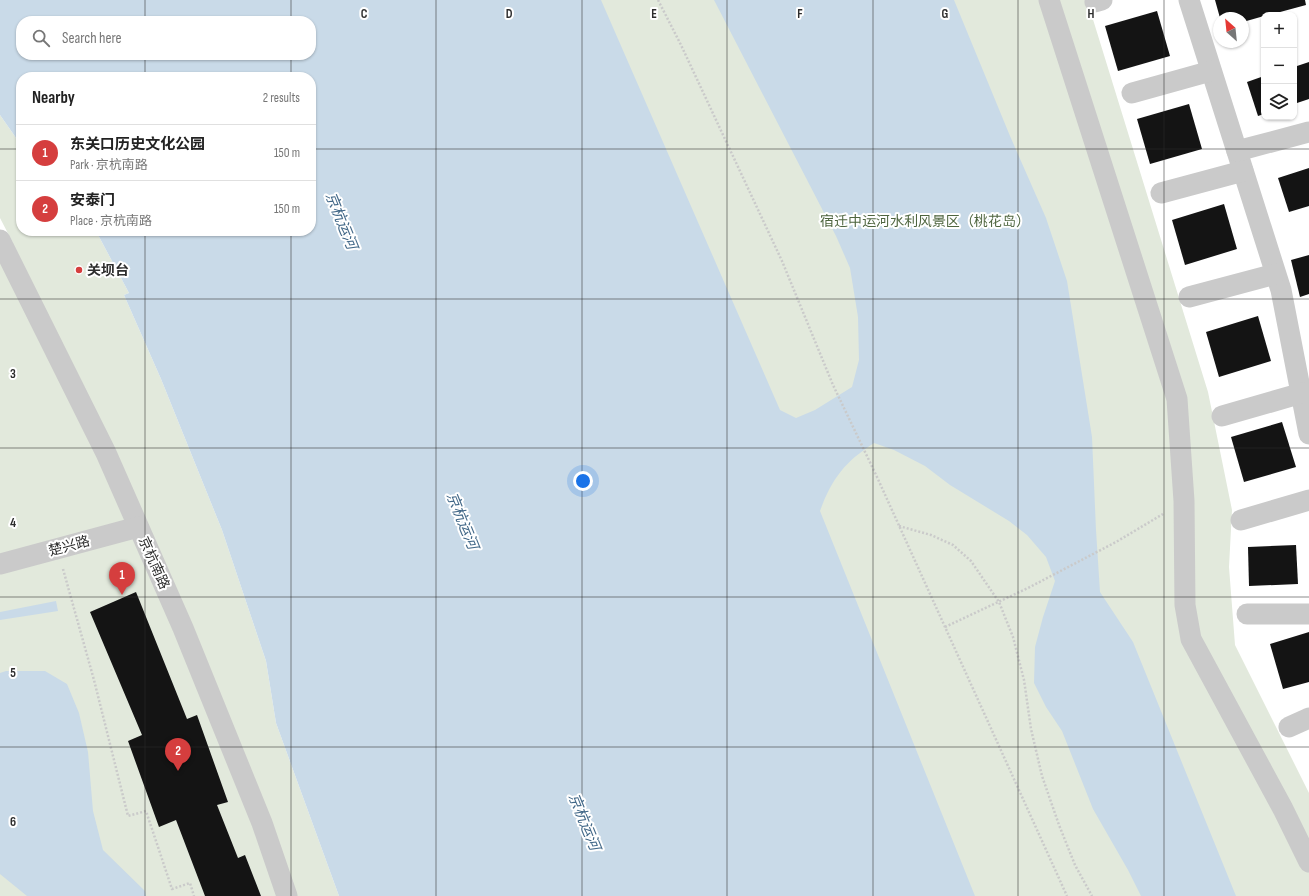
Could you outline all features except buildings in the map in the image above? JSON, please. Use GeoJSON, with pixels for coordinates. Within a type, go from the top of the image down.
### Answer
{"type":"FeatureCollection","features":[{"type":"Feature","properties":{"kind":"street"},"geometry":{"type":"LineString","coordinates":[[1049,0],[1177,399],[1184,501],[1185,605],[1191,639],[1283,809],[1309,862]]}},
{"type":"Feature","properties":{"kind":"street"},"geometry":{"type":"LineString","coordinates":[[1189,0],[1281,290],[1309,429]]}},
{"type":"Feature","properties":{"kind":"street"},"geometry":{"type":"LineString","coordinates":[[1132,93],[1211,71]]}},
{"type":"Feature","properties":{"kind":"street"},"geometry":{"type":"LineString","coordinates":[[1161,193],[1309,132]]}},
{"type":"Feature","properties":{"kind":"street","name":"京杭南路"},"geometry":{"type":"LineString","coordinates":[[0,240],[106,453],[183,628],[256,808],[287,896]]}},
{"type":"Feature","properties":{"kind":"street"},"geometry":{"type":"LineString","coordinates":[[1189,297],[1276,274]]}},
{"type":"Feature","properties":{"kind":"street"},"geometry":{"type":"LineString","coordinates":[[1222,416],[1302,393]]}},
{"type":"Feature","properties":{"kind":"street"},"geometry":{"type":"LineString","coordinates":[[1241,520],[1309,500]]}},
{"type":"Feature","properties":{"kind":"street","name":"楚兴路"},"geometry":{"type":"LineString","coordinates":[[0,564],[138,527]]}},
{"type":"Feature","properties":{"kind":"street"},"geometry":{"type":"LineString","coordinates":[[1246,614],[1309,614]]}},
{"type":"Feature","properties":{"kind":"street"},"geometry":{"type":"LineString","coordinates":[[1289,727],[1309,718]]}},
{"type":"Feature","properties":{"kind":"path"},"geometry":{"type":"LineString","coordinates":[[658,0],[782,261],[833,385],[899,526],[1067,896]]}},
{"type":"Feature","properties":{"kind":"path"},"geometry":{"type":"LineString","coordinates":[[945,627],[1028,588],[1116,542],[1184,501]]}},
{"type":"Feature","properties":{"kind":"path"},"geometry":{"type":"LineString","coordinates":[[899,526],[931,535],[953,545],[972,560],[999,602],[1013,637],[1024,680],[1031,728],[1042,776],[1075,865],[1092,896]]}},
{"type":"Feature","properties":{"kind":"path"},"geometry":{"type":"LineString","coordinates":[[62,566],[94,680],[128,816],[146,811],[172,889],[190,883],[194,896]]}},
{"type":"Feature","properties":{"kind":"green space","name":"宿迁中运河水利风景区（桃花岛）"},"geometry":{"type":"Polygon","coordinates":[[[593,0],[1087,0],[1208,392],[1232,510],[1229,567],[1235,645],[1309,793],[1309,896],[971,896],[593,0]]]}},
{"type":"Feature","properties":{"kind":"green space"},"geometry":{"type":"Polygon","coordinates":[[[0,115],[16,138],[16,236],[99,236],[129,293],[124,295],[161,379],[222,530],[266,661],[276,723],[339,896],[0,896],[0,250],[13,243],[0,218],[0,115]]]}},
{"type":"Feature","properties":{"kind":"water","name":"京杭运河"},"geometry":{"type":"Polygon","coordinates":[[[0,0],[601,0],[780,410],[796,418],[815,410],[852,387],[859,360],[858,317],[850,268],[836,236],[714,0],[954,0],[1010,136],[1046,218],[1067,281],[1092,437],[1100,592],[1133,642],[1236,896],[1141,896],[1093,809],[1062,731],[1046,707],[1034,683],[1035,647],[1055,581],[1046,557],[1027,535],[1009,521],[950,485],[925,466],[894,450],[874,443],[847,464],[829,489],[820,511],[975,896],[339,896],[276,723],[266,661],[222,530],[161,379],[124,295],[129,293],[99,236],[316,236],[316,72],[16,72],[16,138],[0,115],[0,0]]]}},
{"type":"Feature","properties":{"kind":"water"},"geometry":{"type":"Polygon","coordinates":[[[56,601],[58,611],[0,620],[0,612],[56,601]]]}},
{"type":"Feature","properties":{"kind":"water"},"geometry":{"type":"Polygon","coordinates":[[[6,671],[45,671],[67,684],[79,713],[88,752],[93,811],[103,850],[145,891],[146,896],[27,896],[0,874],[0,673],[6,671]]]}},
{"type":"Feature","properties":{"kind":"place","name":"关坝台"},"geometry":{"type":"Point","coordinates":[79,270]}},
{"type":"Feature","properties":{"kind":"place","name":"东关口历史文化公园"},"geometry":{"type":"Point","coordinates":[122,595]}},
{"type":"Feature","properties":{"kind":"place","name":"安泰门"},"geometry":{"type":"Point","coordinates":[178,771]}}]}
